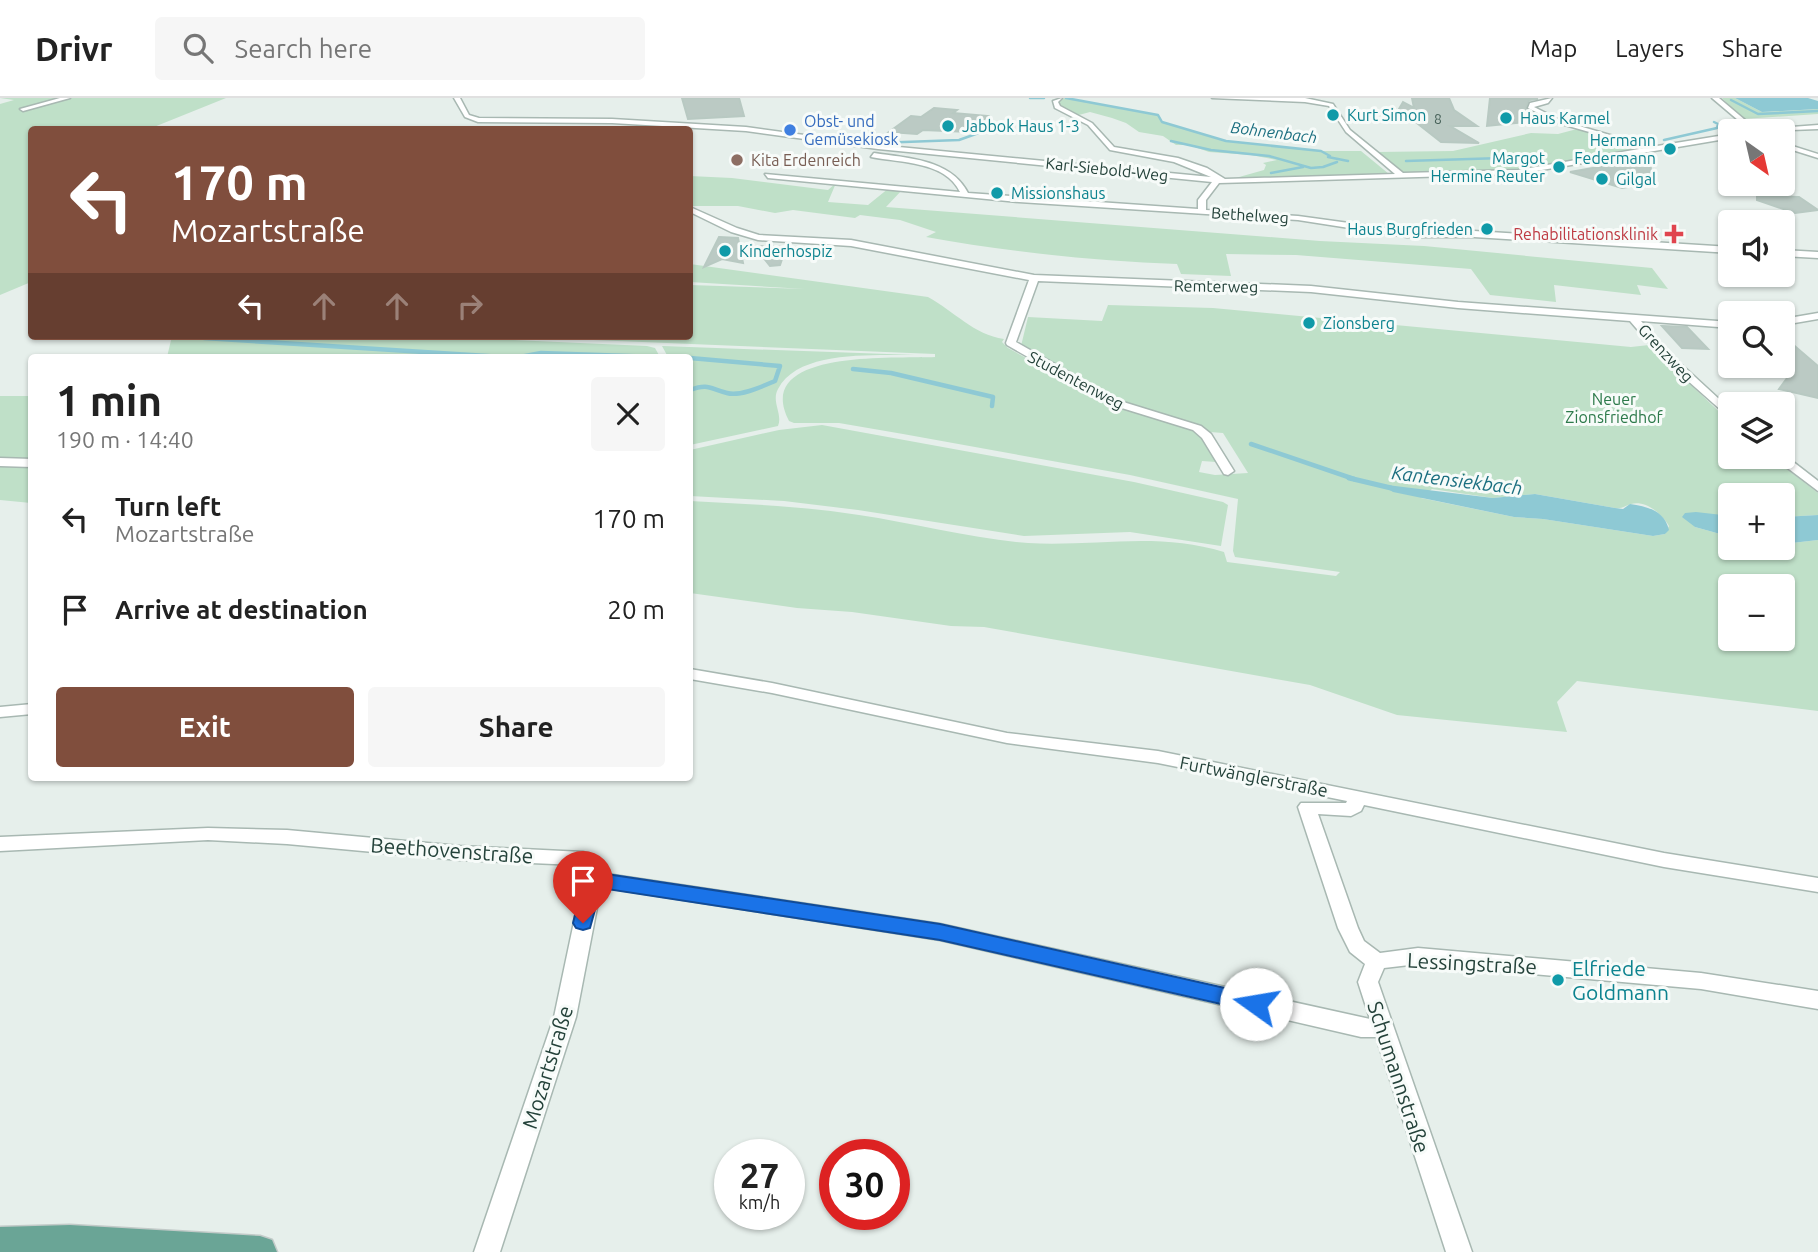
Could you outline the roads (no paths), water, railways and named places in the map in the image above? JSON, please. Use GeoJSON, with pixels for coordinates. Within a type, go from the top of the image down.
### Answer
{"type":"FeatureCollection","features":[{"type":"Feature","properties":{"kind":"main road"},"geometry":{"type":"LineString","coordinates":[[0,1243],[70,1241],[260,1252]]}},
{"type":"Feature","properties":{"kind":"street"},"geometry":{"type":"LineString","coordinates":[[23,109],[68,98]]}},
{"type":"Feature","properties":{"kind":"street"},"geometry":{"type":"LineString","coordinates":[[457,98],[468,117],[483,120]]}},
{"type":"Feature","properties":{"kind":"street"},"geometry":{"type":"LineString","coordinates":[[1059,98],[1055,102],[1057,107],[1090,124],[1112,149],[1189,165],[1215,176],[1217,180],[1202,200],[1202,211]]}},
{"type":"Feature","properties":{"kind":"street"},"geometry":{"type":"LineString","coordinates":[[1216,98],[1315,101],[1331,105],[1348,131],[1402,176]]}},
{"type":"Feature","properties":{"kind":"street"},"geometry":{"type":"LineString","coordinates":[[1549,98],[1546,102],[1532,104],[1531,108],[1560,122],[1653,149]]}},
{"type":"Feature","properties":{"kind":"street"},"geometry":{"type":"LineString","coordinates":[[1715,98],[1740,119]]}},
{"type":"Feature","properties":{"kind":"street"},"geometry":{"type":"LineString","coordinates":[[474,126],[483,120]]}},
{"type":"Feature","properties":{"kind":"street","name":"Karl-Siebold-Weg"},"geometry":{"type":"LineString","coordinates":[[483,120],[622,121],[746,129],[862,145],[1217,180],[1518,172],[1718,138]]}},
{"type":"Feature","properties":{"kind":"street"},"geometry":{"type":"LineString","coordinates":[[1796,129],[1818,127]]}},
{"type":"Feature","properties":{"kind":"street"},"geometry":{"type":"LineString","coordinates":[[862,145],[859,149],[866,153],[953,174],[965,195]]}},
{"type":"Feature","properties":{"kind":"street"},"geometry":{"type":"LineString","coordinates":[[1796,149],[1818,156]]}},
{"type":"Feature","properties":{"kind":"street","name":"Bethelweg"},"geometry":{"type":"LineString","coordinates":[[768,176],[965,195],[1311,219],[1407,234],[1474,234],[1718,249]]}},
{"type":"Feature","properties":{"kind":"street","name":"Remterweg"},"geometry":{"type":"LineString","coordinates":[[693,210],[734,230],[758,237],[851,243],[1034,278],[1298,289],[1458,305],[1718,324]]}},
{"type":"Feature","properties":{"kind":"street"},"geometry":{"type":"LineString","coordinates":[[693,218],[708,216]]}},
{"type":"Feature","properties":{"kind":"street"},"geometry":{"type":"LineString","coordinates":[[1795,254],[1818,255]]}},
{"type":"Feature","properties":{"kind":"street","name":"Studentenweg"},"geometry":{"type":"LineString","coordinates":[[1034,278],[1012,343],[1116,403],[1197,428],[1207,436],[1228,471]]}},
{"type":"Feature","properties":{"kind":"street"},"geometry":{"type":"LineString","coordinates":[[1795,320],[1818,316]]}},
{"type":"Feature","properties":{"kind":"street","name":"Grenzweg"},"geometry":{"type":"LineString","coordinates":[[1633,318],[1672,362],[1718,404]]}},
{"type":"Feature","properties":{"kind":"street"},"geometry":{"type":"LineString","coordinates":[[0,462],[28,463]]}},
{"type":"Feature","properties":{"kind":"street"},"geometry":{"type":"LineString","coordinates":[[1795,469],[1818,487]]}},
{"type":"Feature","properties":{"kind":"street","name":"Furtwänglerstraße"},"geometry":{"type":"LineString","coordinates":[[693,677],[785,691],[1007,738],[1158,757],[1664,860],[1818,885]]}},
{"type":"Feature","properties":{"kind":"street"},"geometry":{"type":"LineString","coordinates":[[0,712],[28,709]]}},
{"type":"Feature","properties":{"kind":"street"},"geometry":{"type":"LineString","coordinates":[[1356,796],[1355,807],[1351,810],[1307,807],[1348,928],[1357,946],[1376,961]]}},
{"type":"Feature","properties":{"kind":"street","name":"Beethovenstraße"},"geometry":{"type":"LineString","coordinates":[[0,844],[155,835],[276,836],[460,853],[583,859],[593,879]]}},
{"type":"Feature","properties":{"kind":"street"},"geometry":{"type":"LineString","coordinates":[[593,879],[940,932],[1361,1027],[1381,1028]]}},
{"type":"Feature","properties":{"kind":"street","name":"Mozartstraße"},"geometry":{"type":"LineString","coordinates":[[487,1252],[565,1017],[593,879]]}},
{"type":"Feature","properties":{"kind":"street","name":"Lessingstraße"},"geometry":{"type":"LineString","coordinates":[[1376,961],[1418,956],[1701,981],[1818,1000]]}},
{"type":"Feature","properties":{"kind":"street","name":"Schumannstraße"},"geometry":{"type":"LineString","coordinates":[[1376,961],[1368,982],[1381,1028],[1459,1252]]}},
{"type":"Feature","properties":{"kind":"water"},"geometry":{"type":"Polygon","coordinates":[[[1735,98],[1808,98],[1818,101],[1818,109],[1762,112],[1735,98]]]}},
{"type":"Feature","properties":{"kind":"water"},"geometry":{"type":"Polygon","coordinates":[[[1387,485],[1493,498],[1535,494],[1623,509],[1630,504],[1649,508],[1659,514],[1669,530],[1665,534],[1653,536],[1514,517],[1393,492],[1385,487],[1387,485]]]}},
{"type":"Feature","properties":{"kind":"water"},"geometry":{"type":"Polygon","coordinates":[[[1685,513],[1718,515],[1718,533],[1695,527],[1682,517],[1685,513]]]}},
{"type":"Feature","properties":{"kind":"water"},"geometry":{"type":"Polygon","coordinates":[[[1818,515],[1818,540],[1795,543],[1795,516],[1818,515]]]}},
{"type":"Feature","properties":{"kind":"waterway","name":"Bohnenbach"},"geometry":{"type":"LineString","coordinates":[[1030,98],[1044,98]]}},
{"type":"Feature","properties":{"kind":"waterway","name":"Bohnenbach"},"geometry":{"type":"LineString","coordinates":[[1066,98],[1158,115],[1162,122],[1226,141],[1321,151],[1330,156],[1328,157],[1348,161]]}},
{"type":"Feature","properties":{"kind":"waterway","name":"Bohnenbach"},"geometry":{"type":"LineString","coordinates":[[1731,100],[1758,114],[1818,111]]}},
{"type":"Feature","properties":{"kind":"waterway","name":"Bohnenbach"},"geometry":{"type":"LineString","coordinates":[[1664,140],[1717,128],[1718,124],[1714,122]]}},
{"type":"Feature","properties":{"kind":"waterway","name":"Bohnenbach"},"geometry":{"type":"LineString","coordinates":[[877,143],[959,140],[987,130]]}},
{"type":"Feature","properties":{"kind":"waterway","name":"Bohnenbach"},"geometry":{"type":"LineString","coordinates":[[1171,141],[1211,150],[1269,156],[1311,168],[1337,162]]}},
{"type":"Feature","properties":{"kind":"waterway","name":"Bohnenbach"},"geometry":{"type":"LineString","coordinates":[[1406,161],[1537,157]]}},
{"type":"Feature","properties":{"kind":"waterway"},"geometry":{"type":"LineString","coordinates":[[1271,173],[1303,167]]}},
{"type":"Feature","properties":{"kind":"waterway","name":"Kantensiekbach"},"geometry":{"type":"LineString","coordinates":[[235,340],[456,354]]}},
{"type":"Feature","properties":{"kind":"waterway","name":"Kantensiekbach"},"geometry":{"type":"LineString","coordinates":[[536,354],[570,354]]}},
{"type":"Feature","properties":{"kind":"waterway","name":"Kantensiekbach"},"geometry":{"type":"LineString","coordinates":[[693,358],[780,366],[775,381],[745,392],[732,394],[706,387],[693,389]]}},
{"type":"Feature","properties":{"kind":"waterway","name":"Kantensiekbach"},"geometry":{"type":"LineString","coordinates":[[853,369],[891,373],[993,397],[992,406]]}},
{"type":"Feature","properties":{"kind":"waterway","name":"Kantensiekbach"},"geometry":{"type":"LineString","coordinates":[[1251,444],[1354,479]]}},
{"type":"Feature","properties":{"kind":"waterway","name":"Kantensiekbach"},"geometry":{"type":"LineString","coordinates":[[1349,478],[1391,488]]}},
{"type":"Feature","properties":{"kind":"place","name":"Kurt Simon"},"geometry":{"type":"Point","coordinates":[1333,115]}},
{"type":"Feature","properties":{"kind":"place","name":"Haus Karmel"},"geometry":{"type":"Point","coordinates":[1506,118]}},
{"type":"Feature","properties":{"kind":"place","name":"Jabbok Haus 1-3"},"geometry":{"type":"Point","coordinates":[948,126]}},
{"type":"Feature","properties":{"kind":"place","name":"Obst- und Gemüsekiosk"},"geometry":{"type":"Point","coordinates":[790,130]}},
{"type":"Feature","properties":{"kind":"place","name":"Hermann Federmann"},"geometry":{"type":"Point","coordinates":[1670,149]}},
{"type":"Feature","properties":{"kind":"place","name":"Kita Erdenreich"},"geometry":{"type":"Point","coordinates":[737,160]}},
{"type":"Feature","properties":{"kind":"place","name":"Margot Hermine Reuter"},"geometry":{"type":"Point","coordinates":[1559,167]}},
{"type":"Feature","properties":{"kind":"place","name":"Gilgal"},"geometry":{"type":"Point","coordinates":[1602,179]}},
{"type":"Feature","properties":{"kind":"place","name":"Missionshaus"},"geometry":{"type":"Point","coordinates":[997,193]}},
{"type":"Feature","properties":{"kind":"place","name":"Haus Burgfrieden"},"geometry":{"type":"Point","coordinates":[1487,229]}},
{"type":"Feature","properties":{"kind":"place","name":"Rehabilitationsklinik"},"geometry":{"type":"Point","coordinates":[1674,234]}},
{"type":"Feature","properties":{"kind":"place","name":"Kinderhospiz"},"geometry":{"type":"Point","coordinates":[725,251]}},
{"type":"Feature","properties":{"kind":"place","name":"Zionsberg"},"geometry":{"type":"Point","coordinates":[1309,323]}},
{"type":"Feature","properties":{"kind":"place","name":"Elfriede Goldmann"},"geometry":{"type":"Point","coordinates":[1558,980]}},
{"type":"Feature","properties":{"kind":"park label","name":"Neuer Zionsfriedhof"},"geometry":{"type":"Point","coordinates":[1614,408]}}]}
